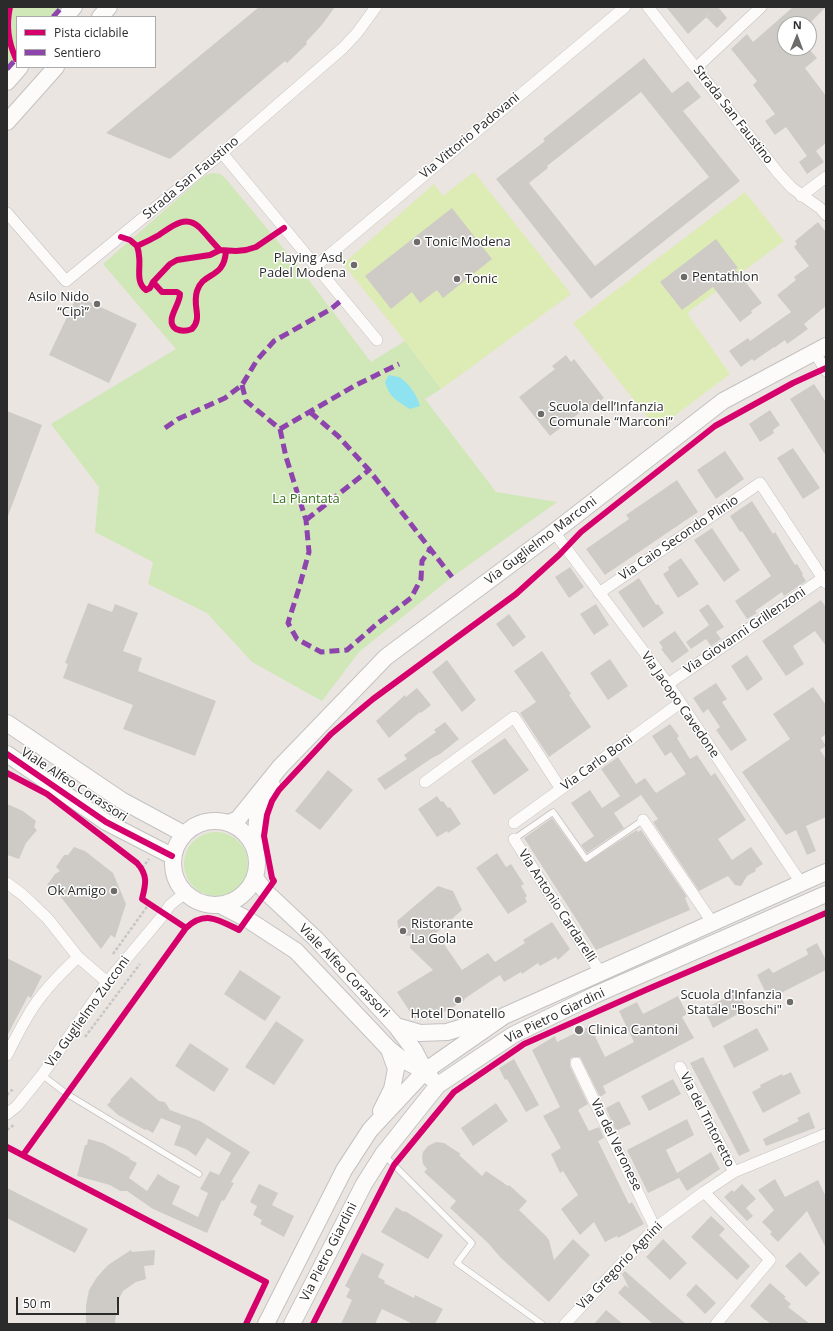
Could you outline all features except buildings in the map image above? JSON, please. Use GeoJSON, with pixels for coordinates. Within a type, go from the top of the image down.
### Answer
{"type":"FeatureCollection","features":[{"type":"Feature","properties":{"kind":"street"},"geometry":{"type":"LineString","coordinates":[[66,16],[74,7]]}},
{"type":"Feature","properties":{"kind":"street"},"geometry":{"type":"LineString","coordinates":[[101,16],[109,7]]}},
{"type":"Feature","properties":{"kind":"street","name":"Strada San Faustino"},"geometry":{"type":"LineString","coordinates":[[7,213],[66,281],[222,154],[343,48],[357,33],[376,7]]}},
{"type":"Feature","properties":{"kind":"street","name":"Via Vittorio Padovani"},"geometry":{"type":"LineString","coordinates":[[316,266],[625,7]]}},
{"type":"Feature","properties":{"kind":"street","name":"Strada San Faustino"},"geometry":{"type":"LineString","coordinates":[[648,7],[779,174],[801,196],[820,208],[826,215]]}},
{"type":"Feature","properties":{"kind":"street"},"geometry":{"type":"LineString","coordinates":[[696,68],[761,7]]}},
{"type":"Feature","properties":{"kind":"street"},"geometry":{"type":"LineString","coordinates":[[7,82],[19,68]]}},
{"type":"Feature","properties":{"kind":"street"},"geometry":{"type":"LineString","coordinates":[[7,122],[55,68]]}},
{"type":"Feature","properties":{"kind":"street"},"geometry":{"type":"LineString","coordinates":[[222,154],[377,340]]}},
{"type":"Feature","properties":{"kind":"street"},"geometry":{"type":"LineString","coordinates":[[801,196],[826,177]]}},
{"type":"Feature","properties":{"kind":"street"},"geometry":{"type":"LineString","coordinates":[[820,350],[825,370]]}},
{"type":"Feature","properties":{"kind":"street","name":"Via Guglielmo Marconi"},"geometry":{"type":"LineString","coordinates":[[229,823],[238,819],[280,767],[386,657],[554,532],[723,401],[820,350]]}},
{"type":"Feature","properties":{"kind":"street","name":"Via Caio Secondo Plinio"},"geometry":{"type":"LineString","coordinates":[[599,593],[760,483],[824,581]]}},
{"type":"Feature","properties":{"kind":"street","name":"Via Jacopo Cavedone"},"geometry":{"type":"LineString","coordinates":[[554,532],[668,684],[801,883]]}},
{"type":"Feature","properties":{"kind":"street","name":"Via Giovanni Grillenzoni"},"geometry":{"type":"LineString","coordinates":[[668,684],[824,581]]}},
{"type":"Feature","properties":{"kind":"street","name":"Via Carlo Boni"},"geometry":{"type":"LineString","coordinates":[[514,823],[680,703]]}},
{"type":"Feature","properties":{"kind":"street"},"geometry":{"type":"LineString","coordinates":[[425,782],[514,717],[562,789]]}},
{"type":"Feature","properties":{"kind":"street","name":"Viale Alfeo Corassori"},"geometry":{"type":"LineString","coordinates":[[7,723],[121,800],[184,834]]}},
{"type":"Feature","properties":{"kind":"street","name":"Viale Alfeo Corassori"},"geometry":{"type":"LineString","coordinates":[[7,754],[106,822],[172,856]]}},
{"type":"Feature","properties":{"kind":"street","name":"Via Guglielmo Marconi"},"geometry":{"type":"LineString","coordinates":[[261,849],[257,820],[280,767]]}},
{"type":"Feature","properties":{"kind":"street"},"geometry":{"type":"LineString","coordinates":[[217,820],[229,823],[244,832],[261,849],[255,878],[247,891],[218,912],[207,905],[195,901],[185,893],[174,876],[172,870],[172,856],[176,844],[193,826],[205,821],[217,820]]}},
{"type":"Feature","properties":{"kind":"street"},"geometry":{"type":"LineString","coordinates":[[643,820],[712,922]]}},
{"type":"Feature","properties":{"kind":"street","name":"Via Antonio Cardarelli"},"geometry":{"type":"LineString","coordinates":[[514,839],[600,972]]}},
{"type":"Feature","properties":{"kind":"street","name":"Via Pietro Giardini"},"geometry":{"type":"LineString","coordinates":[[396,1026],[420,1033],[447,1032],[504,1016],[826,872]]}},
{"type":"Feature","properties":{"kind":"street","name":"Viale Alfeo Corassori"},"geometry":{"type":"LineString","coordinates":[[255,878],[266,892],[315,938],[396,1026],[414,1050],[425,1071],[438,1085]]}},
{"type":"Feature","properties":{"kind":"street"},"geometry":{"type":"LineString","coordinates":[[7,882],[48,919],[78,957],[107,982]]}},
{"type":"Feature","properties":{"kind":"street","name":"Via Guglielmo Zucconi"},"geometry":{"type":"LineString","coordinates":[[7,1114],[17,1106],[42,1075],[107,982],[170,905],[185,893]]}},
{"type":"Feature","properties":{"kind":"street","name":"Via Pietro Giardini"},"geometry":{"type":"LineString","coordinates":[[292,1324],[364,1184],[383,1154],[438,1085],[513,1035],[597,994],[826,894]]}},
{"type":"Feature","properties":{"kind":"street","name":"Viale Alfeo Corassori"},"geometry":{"type":"LineString","coordinates":[[218,912],[247,919],[296,951],[389,1049],[403,1060],[425,1071]]}},
{"type":"Feature","properties":{"kind":"street"},"geometry":{"type":"LineString","coordinates":[[7,1055],[26,1018],[60,974],[78,957]]}},
{"type":"Feature","properties":{"kind":"street","name":"Via Pietro Giardini"},"geometry":{"type":"LineString","coordinates":[[266,1324],[344,1170],[370,1130],[425,1071],[504,1016]]}},
{"type":"Feature","properties":{"kind":"street","name":"Viale Alfeo Corassori"},"geometry":{"type":"LineString","coordinates":[[370,1130],[392,1089],[396,1069],[389,1049]]}},
{"type":"Feature","properties":{"kind":"street","name":"Via del Veronese"},"geometry":{"type":"LineString","coordinates":[[576,1063],[655,1228]]}},
{"type":"Feature","properties":{"kind":"street","name":"Via del Tintoretto"},"geometry":{"type":"LineString","coordinates":[[680,1067],[734,1172]]}},
{"type":"Feature","properties":{"kind":"street","name":"Via Gregorio Agnini"},"geometry":{"type":"LineString","coordinates":[[565,1324],[655,1228],[704,1192],[734,1172],[826,1134]]}},
{"type":"Feature","properties":{"kind":"street"},"geometry":{"type":"LineString","coordinates":[[704,1192],[770,1260],[716,1324]]}},
{"type":"Feature","properties":{"kind":"lane"},"geometry":{"type":"LineString","coordinates":[[514,839],[553,812],[586,859],[643,820]]}},
{"type":"Feature","properties":{"kind":"lane"},"geometry":{"type":"LineString","coordinates":[[42,1075],[67,1094],[199,1174]]}},
{"type":"Feature","properties":{"kind":"lane"},"geometry":{"type":"LineString","coordinates":[[383,1154],[472,1243],[457,1264],[542,1324]]}},
{"type":"Feature","properties":{"kind":"path"},"geometry":{"type":"LineString","coordinates":[[722,422],[793,383],[825,370]]}},
{"type":"Feature","properties":{"kind":"path"},"geometry":{"type":"LineString","coordinates":[[343,724],[428,657],[516,594],[566,548],[581,532],[599,518]]}},
{"type":"Feature","properties":{"kind":"path"},"geometry":{"type":"LineString","coordinates":[[261,849],[274,881],[266,892]]}},
{"type":"Feature","properties":{"kind":"path"},"geometry":{"type":"LineString","coordinates":[[181,934],[186,928],[197,920],[218,912]]}},
{"type":"Feature","properties":{"kind":"green space"},"geometry":{"type":"Polygon","coordinates":[[[7,7],[65,7],[57,16],[16,16],[16,62],[7,72],[7,7]]]}},
{"type":"Feature","properties":{"kind":"green space","name":"Tonic"},"geometry":{"type":"Polygon","coordinates":[[[474,172],[571,294],[441,389],[405,341],[343,264],[434,184],[443,196],[474,172]]]}},
{"type":"Feature","properties":{"kind":"green space","name":"La Piantata"},"geometry":{"type":"Polygon","coordinates":[[[213,173],[220,174],[226,179],[299,267],[371,362],[405,341],[441,389],[425,399],[496,492],[557,502],[452,577],[359,652],[322,701],[252,662],[207,613],[148,584],[153,562],[95,532],[99,487],[51,424],[176,349],[103,264],[198,181],[206,175],[213,173]]]}},
{"type":"Feature","properties":{"kind":"green space","name":"Pentathlon"},"geometry":{"type":"Polygon","coordinates":[[[745,192],[784,241],[687,313],[730,374],[657,429],[573,323],[745,192]]]}},
{"type":"Feature","properties":{"kind":"green space"},"geometry":{"type":"Polygon","coordinates":[[[216,832],[234,838],[242,846],[248,864],[242,882],[234,890],[216,896],[198,890],[190,882],[184,864],[190,846],[198,838],[216,832]]]}},
{"type":"Feature","properties":{"kind":"water"},"geometry":{"type":"Polygon","coordinates":[[[389,375],[399,377],[409,386],[415,394],[420,406],[410,409],[391,395],[385,382],[389,375]]]}},
{"type":"Feature","properties":{"kind":"marked path"},"geometry":{"type":"LineString","coordinates":[[54,16],[62,7]]}},
{"type":"Feature","properties":{"kind":"marked path"},"geometry":{"type":"LineString","coordinates":[[7,69],[16,59]]}},
{"type":"Feature","properties":{"kind":"marked path"},"geometry":{"type":"LineString","coordinates":[[165,428],[178,419],[225,398],[242,385],[257,360],[274,341],[331,309],[343,299]]}},
{"type":"Feature","properties":{"kind":"marked path"},"geometry":{"type":"LineString","coordinates":[[242,385],[246,401],[280,429],[356,385],[399,364]]}},
{"type":"Feature","properties":{"kind":"marked path"},"geometry":{"type":"LineString","coordinates":[[310,412],[338,436],[369,470],[452,577]]}},
{"type":"Feature","properties":{"kind":"marked path"},"geometry":{"type":"LineString","coordinates":[[280,429],[286,457],[306,520],[309,552],[288,623],[297,639],[321,652],[347,650],[378,623],[411,598],[421,579],[422,561],[431,548]]}},
{"type":"Feature","properties":{"kind":"marked path"},"geometry":{"type":"LineString","coordinates":[[306,520],[369,470]]}},
{"type":"Feature","properties":{"kind":"cycle path"},"geometry":{"type":"LineString","coordinates":[[10,7],[8,33],[16,59]]}},
{"type":"Feature","properties":{"kind":"cycle path"},"geometry":{"type":"LineString","coordinates":[[121,237],[130,240],[137,246],[178,223],[189,222],[194,223],[199,227],[220,250]]}},
{"type":"Feature","properties":{"kind":"cycle path"},"geometry":{"type":"LineString","coordinates":[[153,282],[170,264],[177,260],[210,255],[220,250],[246,250],[256,247],[284,228]]}},
{"type":"Feature","properties":{"kind":"cycle path"},"geometry":{"type":"LineString","coordinates":[[137,246],[139,252],[139,279],[143,287],[146,290],[150,288],[153,282],[162,292],[177,292],[180,294],[172,317],[172,322],[176,329],[182,331],[192,329],[195,325],[197,320],[197,291],[204,280],[218,271],[221,267],[226,251]]}},
{"type":"Feature","properties":{"kind":"cycle path"},"geometry":{"type":"LineString","coordinates":[[23,1155],[186,928],[199,919],[212,918],[239,930],[274,881],[272,878],[264,836],[267,815],[272,801],[279,790],[331,734],[373,699],[516,594],[559,555],[581,532],[715,426],[793,383],[826,368]]}},
{"type":"Feature","properties":{"kind":"cycle path"},"geometry":{"type":"LineString","coordinates":[[7,754],[106,822],[172,856]]}},
{"type":"Feature","properties":{"kind":"cycle path"},"geometry":{"type":"LineString","coordinates":[[7,773],[47,794],[137,863],[141,867],[145,880],[142,899],[186,928]]}},
{"type":"Feature","properties":{"kind":"cycle path"},"geometry":{"type":"LineString","coordinates":[[313,1324],[394,1165],[454,1092],[524,1044],[826,913]]}},
{"type":"Feature","properties":{"kind":"cycle path"},"geometry":{"type":"LineString","coordinates":[[7,1147],[266,1282],[246,1324]]}},
{"type":"Feature","properties":{"kind":"place","name":"Tonic Modena"},"geometry":{"type":"Point","coordinates":[417,242]}},
{"type":"Feature","properties":{"kind":"place","name":"Playing Asd, Padel Modena"},"geometry":{"type":"Point","coordinates":[354,265]}},
{"type":"Feature","properties":{"kind":"place","name":"Pentathlon"},"geometry":{"type":"Point","coordinates":[684,277]}},
{"type":"Feature","properties":{"kind":"place","name":"Tonic"},"geometry":{"type":"Point","coordinates":[457,279]}},
{"type":"Feature","properties":{"kind":"place","name":"Asilo Nido “Cipì”"},"geometry":{"type":"Point","coordinates":[97,304]}},
{"type":"Feature","properties":{"kind":"place","name":"Scuola dell’Infanzia Comunale “Marconi”"},"geometry":{"type":"Point","coordinates":[541,414]}},
{"type":"Feature","properties":{"kind":"place","name":"Ok Amigo"},"geometry":{"type":"Point","coordinates":[114,891]}},
{"type":"Feature","properties":{"kind":"place","name":"Ristorante La Gola"},"geometry":{"type":"Point","coordinates":[403,931]}},
{"type":"Feature","properties":{"kind":"place","name":"Hotel Donatello"},"geometry":{"type":"Point","coordinates":[458,1000]}},
{"type":"Feature","properties":{"kind":"place","name":"Scuola d'Infanzia Statale \"Boschi\""},"geometry":{"type":"Point","coordinates":[790,1002]}},
{"type":"Feature","properties":{"kind":"place","name":"Clinica Cantoni"},"geometry":{"type":"Point","coordinates":[579,1030]}}]}
